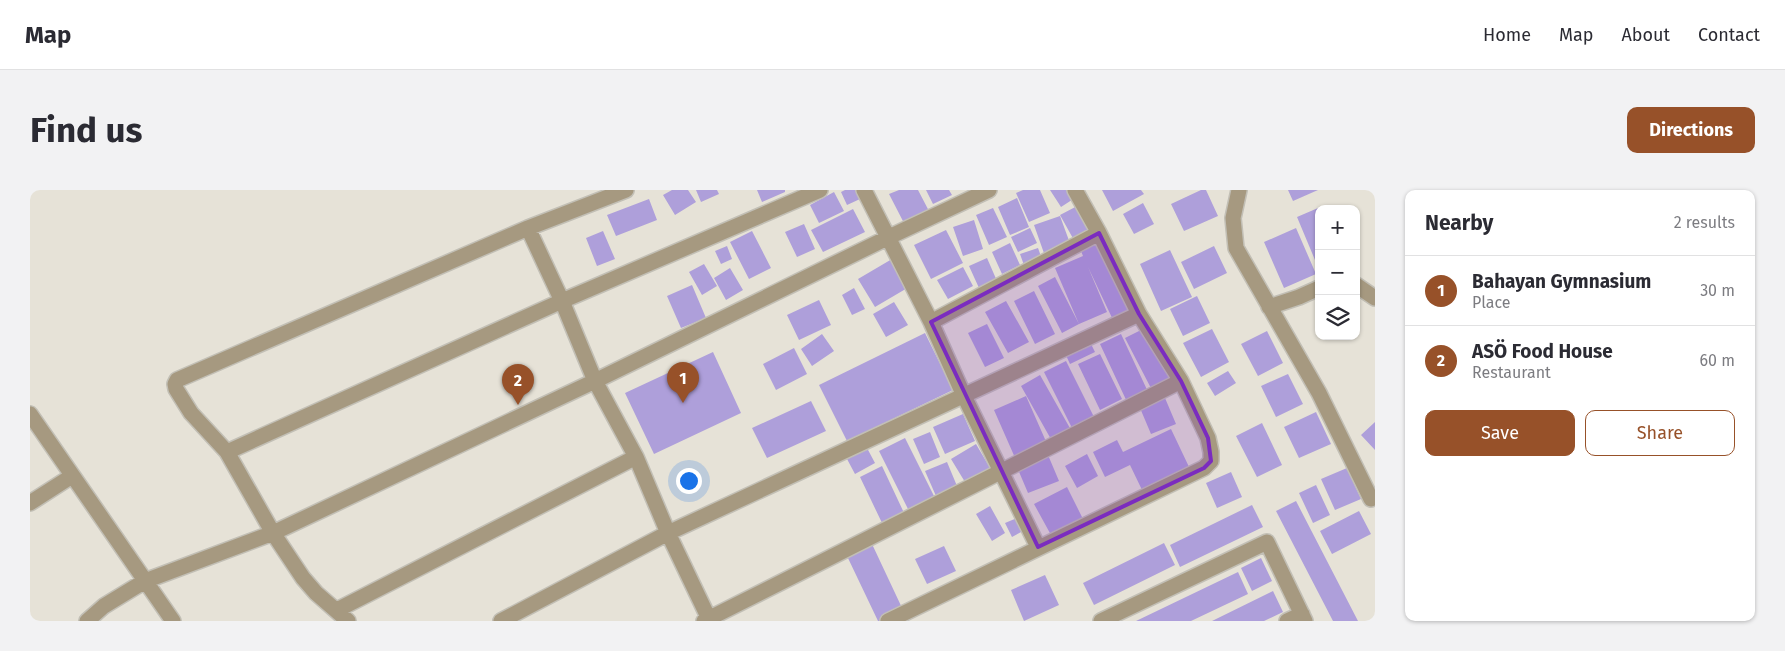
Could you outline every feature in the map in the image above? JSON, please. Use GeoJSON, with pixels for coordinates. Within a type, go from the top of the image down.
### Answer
{"type":"FeatureCollection","features":[{"type":"Feature","properties":{"kind":"street"},"geometry":{"type":"LineString","coordinates":[[348,621],[316,593],[303,578],[274,533],[227,452],[192,413],[176,389],[175,384],[177,380],[528,228],[626,190]]}},
{"type":"Feature","properties":{"kind":"street"},"geometry":{"type":"LineString","coordinates":[[227,452],[562,301],[820,190]]}},
{"type":"Feature","properties":{"kind":"street"},"geometry":{"type":"LineString","coordinates":[[864,190],[931,322],[964,396],[1038,547]]}},
{"type":"Feature","properties":{"kind":"street"},"geometry":{"type":"LineString","coordinates":[[87,621],[104,606],[145,581],[274,533],[595,381],[989,190]]}},
{"type":"Feature","properties":{"kind":"street"},"geometry":{"type":"LineString","coordinates":[[888,621],[1204,468],[1211,460],[1208,438],[1181,381],[1140,314],[1075,190]]}},
{"type":"Feature","properties":{"kind":"street"},"geometry":{"type":"LineString","coordinates":[[1238,190],[1232,218],[1236,248],[1319,393],[1371,499]]}},
{"type":"Feature","properties":{"kind":"street"},"geometry":{"type":"LineString","coordinates":[[528,228],[562,301],[595,381],[636,456],[668,533],[708,620],[1181,381]]}},
{"type":"Feature","properties":{"kind":"street"},"geometry":{"type":"LineString","coordinates":[[931,322],[1099,233]]}},
{"type":"Feature","properties":{"kind":"street"},"geometry":{"type":"LineString","coordinates":[[1360,288],[1375,298]]}},
{"type":"Feature","properties":{"kind":"street"},"geometry":{"type":"LineString","coordinates":[[1270,308],[1315,290]]}},
{"type":"Feature","properties":{"kind":"street"},"geometry":{"type":"LineString","coordinates":[[501,621],[668,533],[1140,314]]}},
{"type":"Feature","properties":{"kind":"street"},"geometry":{"type":"LineString","coordinates":[[30,414],[173,621]]}},
{"type":"Feature","properties":{"kind":"street"},"geometry":{"type":"LineString","coordinates":[[337,610],[636,456]]}},
{"type":"Feature","properties":{"kind":"street"},"geometry":{"type":"LineString","coordinates":[[30,503],[72,476]]}},
{"type":"Feature","properties":{"kind":"street"},"geometry":{"type":"LineString","coordinates":[[1101,621],[1267,542],[1304,618],[1287,621]]}},
{"type":"Feature","properties":{"kind":"highlighted area"},"geometry":{"type":"Polygon","coordinates":[[[1099,233],[1139,314],[1181,381],[1208,438],[1211,461],[1204,468],[1038,547],[931,322],[1099,233]]]}},
{"type":"Feature","properties":{"kind":"building"},"geometry":{"type":"Polygon","coordinates":[[[672,190],[688,190],[696,202],[675,215],[663,195],[672,190]]]}},
{"type":"Feature","properties":{"kind":"building"},"geometry":{"type":"Polygon","coordinates":[[[696,190],[717,190],[719,194],[701,202],[696,190]]]}},
{"type":"Feature","properties":{"kind":"building"},"geometry":{"type":"Polygon","coordinates":[[[757,190],[785,190],[785,192],[762,202],[757,190]]]}},
{"type":"Feature","properties":{"kind":"building"},"geometry":{"type":"Polygon","coordinates":[[[855,190],[860,199],[847,205],[841,192],[855,190]]]}},
{"type":"Feature","properties":{"kind":"building"},"geometry":{"type":"Polygon","coordinates":[[[899,190],[918,190],[930,213],[905,225],[889,194],[899,190]]]}},
{"type":"Feature","properties":{"kind":"building"},"geometry":{"type":"Polygon","coordinates":[[[926,190],[949,190],[952,195],[933,204],[926,190]]]}},
{"type":"Feature","properties":{"kind":"building"},"geometry":{"type":"Polygon","coordinates":[[[1023,190],[1040,190],[1050,213],[1029,222],[1016,193],[1023,190]]]}},
{"type":"Feature","properties":{"kind":"building"},"geometry":{"type":"Polygon","coordinates":[[[1050,190],[1074,190],[1078,196],[1061,207],[1050,190]]]}},
{"type":"Feature","properties":{"kind":"building"},"geometry":{"type":"Polygon","coordinates":[[[1102,190],[1141,190],[1144,194],[1113,211],[1102,190]]]}},
{"type":"Feature","properties":{"kind":"building"},"geometry":{"type":"Polygon","coordinates":[[[1201,190],[1206,190],[1218,216],[1184,231],[1171,204],[1201,190]]]}},
{"type":"Feature","properties":{"kind":"building"},"geometry":{"type":"Polygon","coordinates":[[[1288,190],[1318,190],[1293,201],[1288,190]]]}},
{"type":"Feature","properties":{"kind":"building"},"geometry":{"type":"Polygon","coordinates":[[[834,192],[844,211],[819,223],[810,205],[834,192]]]}},
{"type":"Feature","properties":{"kind":"building"},"geometry":{"type":"Polygon","coordinates":[[[1017,198],[1029,227],[1010,235],[998,207],[1017,198]]]}},
{"type":"Feature","properties":{"kind":"building"},"geometry":{"type":"Polygon","coordinates":[[[649,199],[657,220],[616,236],[607,215],[649,199]]]}},
{"type":"Feature","properties":{"kind":"building"},"geometry":{"type":"Polygon","coordinates":[[[1143,203],[1154,224],[1134,234],[1123,214],[1143,203]]]}},
{"type":"Feature","properties":{"kind":"building"},"geometry":{"type":"Polygon","coordinates":[[[1081,204],[1096,231],[1075,242],[1060,215],[1081,204]]]}},
{"type":"Feature","properties":{"kind":"building"},"geometry":{"type":"Polygon","coordinates":[[[993,208],[1007,237],[989,245],[976,215],[993,208]]]}},
{"type":"Feature","properties":{"kind":"building"},"geometry":{"type":"Polygon","coordinates":[[[853,209],[865,232],[823,252],[811,230],[853,209]]]}},
{"type":"Feature","properties":{"kind":"building"},"geometry":{"type":"Polygon","coordinates":[[[1315,209],[1315,260],[1297,217],[1315,209]]]}},
{"type":"Feature","properties":{"kind":"building"},"geometry":{"type":"Polygon","coordinates":[[[1060,216],[1071,246],[1045,256],[1034,225],[1060,216]]]}},
{"type":"Feature","properties":{"kind":"building"},"geometry":{"type":"Polygon","coordinates":[[[974,220],[983,249],[963,256],[953,227],[974,220]]]}},
{"type":"Feature","properties":{"kind":"building"},"geometry":{"type":"Polygon","coordinates":[[[804,224],[815,249],[797,257],[785,232],[804,224]]]}},
{"type":"Feature","properties":{"kind":"building"},"geometry":{"type":"Polygon","coordinates":[[[1030,228],[1037,243],[1018,252],[1011,237],[1030,228]]]}},
{"type":"Feature","properties":{"kind":"building"},"geometry":{"type":"Polygon","coordinates":[[[1296,228],[1315,274],[1284,288],[1264,242],[1296,228]]]}},
{"type":"Feature","properties":{"kind":"building"},"geometry":{"type":"Polygon","coordinates":[[[946,230],[963,263],[931,279],[914,245],[946,230]]]}},
{"type":"Feature","properties":{"kind":"building"},"geometry":{"type":"Polygon","coordinates":[[[603,231],[615,259],[597,266],[586,238],[603,231]]]}},
{"type":"Feature","properties":{"kind":"building"},"geometry":{"type":"Polygon","coordinates":[[[752,231],[771,268],[749,279],[730,242],[752,231]]]}},
{"type":"Feature","properties":{"kind":"building"},"geometry":{"type":"Polygon","coordinates":[[[1101,242],[1135,309],[1114,322],[1088,267],[1107,312],[1079,324],[1055,268],[1083,256],[1081,251],[1101,242]]]}},
{"type":"Feature","properties":{"kind":"building"},"geometry":{"type":"Polygon","coordinates":[[[1010,243],[1020,265],[1002,274],[992,252],[1010,243]]]}},
{"type":"Feature","properties":{"kind":"building"},"geometry":{"type":"Polygon","coordinates":[[[727,246],[732,259],[721,264],[715,251],[727,246]]]}},
{"type":"Feature","properties":{"kind":"building"},"geometry":{"type":"Polygon","coordinates":[[[1214,246],[1227,273],[1194,289],[1181,262],[1214,246]]]}},
{"type":"Feature","properties":{"kind":"building"},"geometry":{"type":"Polygon","coordinates":[[[1038,248],[1043,262],[1025,268],[1020,254],[1038,248]]]}},
{"type":"Feature","properties":{"kind":"building"},"geometry":{"type":"Polygon","coordinates":[[[1170,250],[1192,297],[1161,311],[1140,264],[1170,250]]]}},
{"type":"Feature","properties":{"kind":"building"},"geometry":{"type":"Polygon","coordinates":[[[987,258],[997,281],[979,288],[969,266],[987,258]]]}},
{"type":"Feature","properties":{"kind":"building"},"geometry":{"type":"Polygon","coordinates":[[[892,259],[909,287],[875,307],[858,279],[892,259]]]}},
{"type":"Feature","properties":{"kind":"building"},"geometry":{"type":"Polygon","coordinates":[[[704,264],[717,286],[702,295],[689,272],[704,264]]]}},
{"type":"Feature","properties":{"kind":"building"},"geometry":{"type":"Polygon","coordinates":[[[963,267],[973,286],[948,299],[937,280],[963,267]]]}},
{"type":"Feature","properties":{"kind":"building"},"geometry":{"type":"Polygon","coordinates":[[[730,268],[743,290],[726,300],[714,278],[730,268]]]}},
{"type":"Feature","properties":{"kind":"building"},"geometry":{"type":"Polygon","coordinates":[[[1055,277],[1079,324],[1062,333],[1038,286],[1055,277]]]}},
{"type":"Feature","properties":{"kind":"building"},"geometry":{"type":"Polygon","coordinates":[[[692,285],[706,318],[681,328],[667,296],[692,285]]]}},
{"type":"Feature","properties":{"kind":"building"},"geometry":{"type":"Polygon","coordinates":[[[854,288],[865,309],[852,315],[842,295],[854,288]]]}},
{"type":"Feature","properties":{"kind":"building"},"geometry":{"type":"Polygon","coordinates":[[[1034,291],[1055,334],[1035,344],[1014,301],[1034,291]]]}},
{"type":"Feature","properties":{"kind":"building"},"geometry":{"type":"Polygon","coordinates":[[[1197,296],[1210,323],[1183,336],[1170,309],[1197,296]]]}},
{"type":"Feature","properties":{"kind":"building"},"geometry":{"type":"Polygon","coordinates":[[[819,300],[831,325],[799,340],[787,315],[819,300]]]}},
{"type":"Feature","properties":{"kind":"building"},"geometry":{"type":"Polygon","coordinates":[[[1006,301],[1029,342],[1008,353],[985,312],[1006,301]]]}},
{"type":"Feature","properties":{"kind":"building"},"geometry":{"type":"Polygon","coordinates":[[[894,302],[908,325],[886,337],[873,314],[894,302]]]}},
{"type":"Feature","properties":{"kind":"building"},"geometry":{"type":"Polygon","coordinates":[[[987,324],[1004,358],[985,367],[968,333],[987,324]]]}},
{"type":"Feature","properties":{"kind":"building"},"geometry":{"type":"Polygon","coordinates":[[[1145,328],[1173,384],[1154,394],[1125,338],[1145,328]]]}},
{"type":"Feature","properties":{"kind":"building"},"geometry":{"type":"Polygon","coordinates":[[[1212,329],[1229,362],[1201,377],[1183,343],[1212,329]]]}},
{"type":"Feature","properties":{"kind":"building"},"geometry":{"type":"Polygon","coordinates":[[[1267,331],[1283,363],[1258,376],[1241,344],[1267,331]]]}},
{"type":"Feature","properties":{"kind":"building"},"geometry":{"type":"Polygon","coordinates":[[[925,333],[953,390],[847,441],[819,385],[925,333]]]}},
{"type":"Feature","properties":{"kind":"building"},"geometry":{"type":"Polygon","coordinates":[[[822,334],[834,351],[812,366],[801,349],[822,334]]]}},
{"type":"Feature","properties":{"kind":"building"},"geometry":{"type":"Polygon","coordinates":[[[1121,334],[1149,394],[1128,404],[1100,344],[1121,334]]]}},
{"type":"Feature","properties":{"kind":"building"},"geometry":{"type":"Polygon","coordinates":[[[1089,340],[1095,352],[1070,364],[1064,351],[1089,340]]]}},
{"type":"Feature","properties":{"kind":"building"},"geometry":{"type":"Polygon","coordinates":[[[794,348],[807,374],[776,390],[763,364],[794,348]]]}},
{"type":"Feature","properties":{"kind":"building"},"geometry":{"type":"Polygon","coordinates":[[[713,352],[741,413],[654,454],[625,393],[713,352]]]}},
{"type":"Feature","properties":{"kind":"building"},"geometry":{"type":"Polygon","coordinates":[[[1100,354],[1122,399],[1100,410],[1078,364],[1100,354]]]}},
{"type":"Feature","properties":{"kind":"building"},"geometry":{"type":"Polygon","coordinates":[[[1066,361],[1096,421],[1074,432],[1044,372],[1066,361]]]}},
{"type":"Feature","properties":{"kind":"building"},"geometry":{"type":"Polygon","coordinates":[[[1228,371],[1236,383],[1215,396],[1207,383],[1228,371]]]}},
{"type":"Feature","properties":{"kind":"building"},"geometry":{"type":"Polygon","coordinates":[[[1288,374],[1303,404],[1276,417],[1261,386],[1288,374]]]}},
{"type":"Feature","properties":{"kind":"building"},"geometry":{"type":"Polygon","coordinates":[[[1040,375],[1071,430],[1052,441],[1021,386],[1040,375]]]}},
{"type":"Feature","properties":{"kind":"building"},"geometry":{"type":"Polygon","coordinates":[[[1026,396],[1048,446],[1016,460],[994,410],[1026,396]]]}},
{"type":"Feature","properties":{"kind":"building"},"geometry":{"type":"Polygon","coordinates":[[[1165,398],[1176,424],[1151,434],[1140,408],[1165,398]]]}},
{"type":"Feature","properties":{"kind":"building"},"geometry":{"type":"Polygon","coordinates":[[[811,401],[826,431],[767,458],[752,428],[811,401]]]}},
{"type":"Feature","properties":{"kind":"building"},"geometry":{"type":"Polygon","coordinates":[[[1316,412],[1331,444],[1299,458],[1284,427],[1316,412]]]}},
{"type":"Feature","properties":{"kind":"building"},"geometry":{"type":"Polygon","coordinates":[[[963,414],[975,441],[945,454],[933,427],[963,414]]]}},
{"type":"Feature","properties":{"kind":"building"},"geometry":{"type":"Polygon","coordinates":[[[1375,422],[1375,450],[1361,435],[1375,422]]]}},
{"type":"Feature","properties":{"kind":"building"},"geometry":{"type":"Polygon","coordinates":[[[1262,423],[1282,465],[1257,477],[1236,436],[1262,423]]]}},
{"type":"Feature","properties":{"kind":"building"},"geometry":{"type":"Polygon","coordinates":[[[1171,429],[1190,469],[1143,492],[1130,465],[1105,477],[1093,452],[1117,440],[1123,452],[1171,429]]]}},
{"type":"Feature","properties":{"kind":"building"},"geometry":{"type":"Polygon","coordinates":[[[930,432],[940,457],[924,464],[913,439],[930,432]]]}},
{"type":"Feature","properties":{"kind":"building"},"geometry":{"type":"Polygon","coordinates":[[[905,438],[935,498],[909,511],[879,451],[905,438]]]}},
{"type":"Feature","properties":{"kind":"building"},"geometry":{"type":"Polygon","coordinates":[[[976,444],[993,473],[968,487],[951,459],[976,444]]]}},
{"type":"Feature","properties":{"kind":"building"},"geometry":{"type":"Polygon","coordinates":[[[867,448],[875,463],[855,474],[847,459],[867,448]]]}},
{"type":"Feature","properties":{"kind":"building"},"geometry":{"type":"Polygon","coordinates":[[[1087,454],[1098,476],[1077,488],[1065,466],[1087,454]]]}},
{"type":"Feature","properties":{"kind":"building"},"geometry":{"type":"Polygon","coordinates":[[[1048,455],[1059,481],[1028,493],[1017,467],[1048,455]]]}},
{"type":"Feature","properties":{"kind":"building"},"geometry":{"type":"Polygon","coordinates":[[[947,462],[957,486],[936,496],[925,471],[947,462]]]}},
{"type":"Feature","properties":{"kind":"building"},"geometry":{"type":"Polygon","coordinates":[[[882,466],[905,515],[883,525],[860,477],[882,466]]]}},
{"type":"Feature","properties":{"kind":"building"},"geometry":{"type":"Polygon","coordinates":[[[1347,468],[1361,499],[1335,510],[1321,479],[1347,468]]]}},
{"type":"Feature","properties":{"kind":"building"},"geometry":{"type":"Polygon","coordinates":[[[1231,472],[1242,497],[1217,508],[1206,483],[1231,472]]]}},
{"type":"Feature","properties":{"kind":"building"},"geometry":{"type":"Polygon","coordinates":[[[1316,485],[1330,515],[1313,523],[1299,493],[1316,485]]]}},
{"type":"Feature","properties":{"kind":"building"},"geometry":{"type":"Polygon","coordinates":[[[1067,487],[1083,519],[1051,535],[1034,504],[1067,487]]]}},
{"type":"Feature","properties":{"kind":"building"},"geometry":{"type":"Polygon","coordinates":[[[1296,501],[1358,621],[1333,621],[1276,511],[1296,501]]]}},
{"type":"Feature","properties":{"kind":"building"},"geometry":{"type":"Polygon","coordinates":[[[1252,505],[1263,527],[1180,567],[1170,545],[1252,505]]]}},
{"type":"Feature","properties":{"kind":"building"},"geometry":{"type":"Polygon","coordinates":[[[990,506],[1005,533],[992,541],[976,514],[990,506]]]}},
{"type":"Feature","properties":{"kind":"building"},"geometry":{"type":"Polygon","coordinates":[[[1359,511],[1371,534],[1332,554],[1320,531],[1359,511]]]}},
{"type":"Feature","properties":{"kind":"building"},"geometry":{"type":"Polygon","coordinates":[[[1017,518],[1023,531],[1012,537],[1005,523],[1017,518]]]}},
{"type":"Feature","properties":{"kind":"building"},"geometry":{"type":"Polygon","coordinates":[[[1164,543],[1175,565],[1094,605],[1083,583],[1164,543]]]}},
{"type":"Feature","properties":{"kind":"building"},"geometry":{"type":"Polygon","coordinates":[[[872,544],[903,610],[880,621],[878,621],[847,556],[872,544]]]}},
{"type":"Feature","properties":{"kind":"building"},"geometry":{"type":"Polygon","coordinates":[[[944,546],[956,571],[927,584],[915,559],[944,546]]]}},
{"type":"Feature","properties":{"kind":"building"},"geometry":{"type":"Polygon","coordinates":[[[1261,558],[1272,581],[1252,591],[1241,568],[1261,558]]]}},
{"type":"Feature","properties":{"kind":"building"},"geometry":{"type":"Polygon","coordinates":[[[1238,572],[1248,594],[1191,621],[1136,621],[1238,572]]]}},
{"type":"Feature","properties":{"kind":"building"},"geometry":{"type":"Polygon","coordinates":[[[1045,575],[1059,605],[1024,621],[1011,590],[1045,575]]]}},
{"type":"Feature","properties":{"kind":"building"},"geometry":{"type":"Polygon","coordinates":[[[1273,591],[1283,612],[1264,621],[1212,621],[1273,591]]]}},
{"type":"Feature","properties":{"kind":"place","name":"Bahayan Gymnasium"},"geometry":{"type":"Point","coordinates":[683,403]}},
{"type":"Feature","properties":{"kind":"place","name":"ASÖ Food House"},"geometry":{"type":"Point","coordinates":[518,405]}}]}
